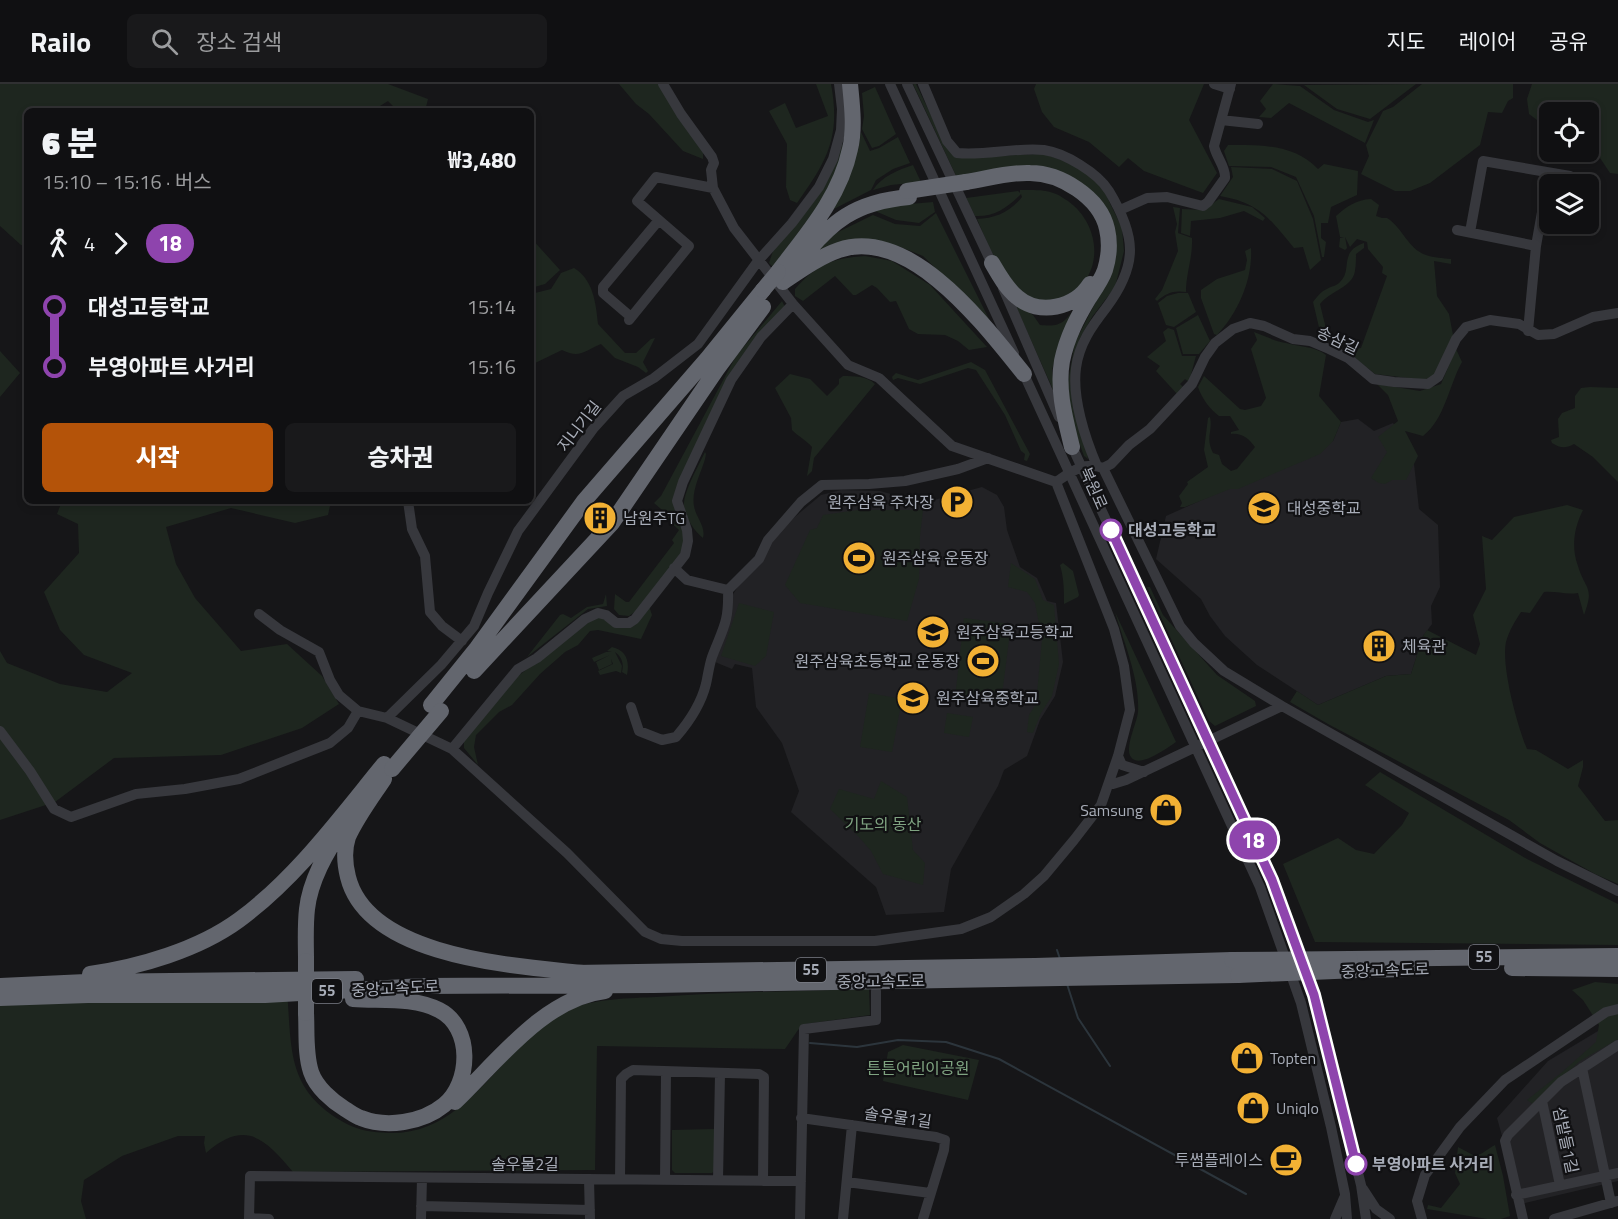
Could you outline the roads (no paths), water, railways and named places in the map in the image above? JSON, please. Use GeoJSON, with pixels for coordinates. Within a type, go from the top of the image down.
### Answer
{"type":"FeatureCollection","features":[{"type":"Feature","properties":{"kind":"highway"},"geometry":{"type":"LineString","coordinates":[[781,277],[820,218],[841,177],[850,148],[853,115],[850,84]]}},
{"type":"Feature","properties":{"kind":"highway"},"geometry":{"type":"LineString","coordinates":[[302,961],[307,909],[314,884],[324,859],[340,832],[436,708],[584,501],[781,277],[823,233],[847,214],[908,194],[1030,173],[1053,177],[1077,189],[1092,203],[1107,227],[1109,249],[1104,272],[1071,332],[1062,361],[1063,412],[1072,447]]}},
{"type":"Feature","properties":{"kind":"highway"},"geometry":{"type":"LineString","coordinates":[[967,185],[1030,180],[1052,184],[1072,196],[1088,210],[1097,225],[1101,251],[1096,273],[1087,289],[1073,300],[1057,307],[1042,308],[1017,297],[992,263]]}},
{"type":"Feature","properties":{"kind":"highway"},"geometry":{"type":"LineString","coordinates":[[781,277],[841,249],[868,246],[891,251],[918,264],[947,289],[991,333],[1024,374]]}},
{"type":"Feature","properties":{"kind":"highway"},"geometry":{"type":"LineString","coordinates":[[436,708],[612,523],[766,295]]}},
{"type":"Feature","properties":{"kind":"highway"},"geometry":{"type":"LineString","coordinates":[[21,985],[135,966],[212,937],[265,899],[387,771]]}},
{"type":"Feature","properties":{"kind":"highway"},"geometry":{"type":"LineString","coordinates":[[387,771],[348,837],[345,866],[349,884],[358,903],[392,931],[416,942],[472,960],[587,973]]}},
{"type":"Feature","properties":{"kind":"highway"},"geometry":{"type":"LineString","coordinates":[[332,829],[317,857],[301,910],[303,1012],[300,1055],[304,1076],[316,1094],[337,1112],[359,1125],[405,1128],[425,1122],[448,1108],[518,1039],[568,1002],[595,992],[654,985]]}},
{"type":"Feature","properties":{"kind":"highway","name":"중앙고속도로"},"geometry":{"type":"LineString","coordinates":[[0,986],[587,973],[1103,971],[1618,956]]}},
{"type":"Feature","properties":{"kind":"highway","name":"중앙고속도로"},"geometry":{"type":"LineString","coordinates":[[1354,964],[1618,969]]}},
{"type":"Feature","properties":{"kind":"highway","name":"중앙고속도로"},"geometry":{"type":"LineString","coordinates":[[0,998],[88,995],[265,995],[423,986],[654,985],[1039,972]]}},
{"type":"Feature","properties":{"kind":"highway"},"geometry":{"type":"LineString","coordinates":[[265,995],[421,1003],[441,1011],[457,1026],[464,1046],[463,1068],[458,1086],[444,1105],[422,1118],[405,1122],[379,1123],[360,1118],[340,1106],[322,1089],[311,1073],[303,1012]]}},
{"type":"Feature","properties":{"kind":"street"},"geometry":{"type":"LineString","coordinates":[[259,614],[280,630],[320,652],[330,680],[339,695],[358,711],[387,718],[452,749],[567,853],[645,932],[661,939],[875,946],[961,929],[991,917],[1024,894],[1044,876],[1101,805],[1118,756],[1130,710],[1124,666],[1114,629],[1056,482],[952,446],[879,378],[848,365],[793,304],[734,228],[713,188],[711,170],[714,163],[712,157],[663,84]]}},
{"type":"Feature","properties":{"kind":"street","name":"지니기길"},"geometry":{"type":"LineString","coordinates":[[387,718],[441,665],[474,626],[518,531],[593,429],[623,396],[654,378],[698,344],[758,261],[819,187],[833,159],[841,130],[842,109],[839,84]]}},
{"type":"Feature","properties":{"kind":"street","name":"북원로"},"geometry":{"type":"LineString","coordinates":[[890,84],[1260,887],[1301,1003],[1331,1127],[1345,1194],[1347,1219]]}},
{"type":"Feature","properties":{"kind":"street","name":"북원로"},"geometry":{"type":"LineString","coordinates":[[907,84],[992,263],[1072,447],[1272,880],[1314,995],[1361,1185],[1366,1219]]}},
{"type":"Feature","properties":{"kind":"street"},"geometry":{"type":"LineString","coordinates":[[923,84],[947,141],[957,153],[975,155],[1045,150],[1064,157],[1086,168],[1106,187],[1124,217],[1131,245],[1128,271],[1116,295],[1092,325],[1081,346],[1076,369],[1077,399],[1086,442],[1180,626],[1194,643],[1224,671],[1282,706],[1557,861],[1618,891]]}},
{"type":"Feature","properties":{"kind":"street"},"geometry":{"type":"LineString","coordinates":[[1120,210],[1147,198],[1167,197],[1203,206],[1208,202],[1225,178],[1226,173],[1216,155],[1214,146],[1233,90],[1214,84]]}},
{"type":"Feature","properties":{"kind":"street"},"geometry":{"type":"LineString","coordinates":[[1221,120],[1258,124]]}},
{"type":"Feature","properties":{"kind":"street"},"geometry":{"type":"LineString","coordinates":[[1470,232],[1483,161],[1556,174]]}},
{"type":"Feature","properties":{"kind":"street"},"geometry":{"type":"LineString","coordinates":[[1528,331],[1536,246],[1549,173]]}},
{"type":"Feature","properties":{"kind":"street"},"geometry":{"type":"LineString","coordinates":[[659,220],[603,287],[603,292],[630,319],[690,246],[637,201],[656,177],[713,188]]}},
{"type":"Feature","properties":{"kind":"street"},"geometry":{"type":"LineString","coordinates":[[1457,230],[1536,246]]}},
{"type":"Feature","properties":{"kind":"street"},"geometry":{"type":"LineString","coordinates":[[452,749],[519,669],[537,658],[585,619],[598,613],[606,615],[616,623],[629,624],[635,620],[685,555],[688,541],[687,530],[677,501],[683,482],[731,380],[761,337],[793,304]]}},
{"type":"Feature","properties":{"kind":"street","name":"송삼길"},"geometry":{"type":"LineString","coordinates":[[1100,467],[1111,464],[1149,429],[1192,384],[1215,342],[1233,329],[1250,323],[1264,326],[1293,339],[1311,341],[1329,349],[1348,358],[1373,379],[1428,384],[1438,377],[1456,339],[1466,327],[1490,320],[1519,324],[1538,335],[1554,334],[1593,317],[1618,313]]}},
{"type":"Feature","properties":{"kind":"street"},"geometry":{"type":"LineString","coordinates":[[630,707],[639,731],[646,734],[662,740],[676,737],[683,729],[702,695],[711,659],[725,629],[729,613],[728,590],[759,559],[768,540],[822,485],[905,481],[958,469],[988,458]]}},
{"type":"Feature","properties":{"kind":"street"},"geometry":{"type":"LineString","coordinates":[[1056,482],[1081,466],[1100,467]]}},
{"type":"Feature","properties":{"kind":"street"},"geometry":{"type":"LineString","coordinates":[[408,504],[412,529],[425,556],[430,612],[442,626],[462,641]]}},
{"type":"Feature","properties":{"kind":"street"},"geometry":{"type":"LineString","coordinates":[[674,568],[687,579],[728,590]]}},
{"type":"Feature","properties":{"kind":"street"},"geometry":{"type":"LineString","coordinates":[[1109,783],[1126,780],[1196,749],[1282,706]]}},
{"type":"Feature","properties":{"kind":"street"},"geometry":{"type":"LineString","coordinates":[[0,731],[30,771],[54,809],[71,817],[136,794],[185,789],[240,779],[330,743],[348,728],[358,711]]}},
{"type":"Feature","properties":{"kind":"street"},"geometry":{"type":"LineString","coordinates":[[1118,756],[1122,765],[1144,772]]}},
{"type":"Feature","properties":{"kind":"street"},"geometry":{"type":"LineString","coordinates":[[800,1219],[804,1029],[876,1020],[876,991]]}},
{"type":"Feature","properties":{"kind":"street"},"geometry":{"type":"LineString","coordinates":[[1422,1219],[1417,1201],[1425,1175],[1460,1127],[1504,1080],[1606,1012],[1618,1009]]}},
{"type":"Feature","properties":{"kind":"street"},"geometry":{"type":"LineString","coordinates":[[1523,1219],[1505,1141],[1508,1135],[1561,1082],[1618,1045]]}},
{"type":"Feature","properties":{"kind":"street","name":"섬밭들1길"},"geometry":{"type":"LineString","coordinates":[[1582,1068],[1605,1175]]}},
{"type":"Feature","properties":{"kind":"street"},"geometry":{"type":"LineString","coordinates":[[620,1179],[621,1079],[633,1070],[759,1074],[764,1077],[763,1180]]}},
{"type":"Feature","properties":{"kind":"street"},"geometry":{"type":"LineString","coordinates":[[665,1180],[666,1072]]}},
{"type":"Feature","properties":{"kind":"street"},"geometry":{"type":"LineString","coordinates":[[718,1180],[720,1074]]}},
{"type":"Feature","properties":{"kind":"street","name":"섬밭들1길"},"geometry":{"type":"LineString","coordinates":[[1542,1101],[1560,1185]]}},
{"type":"Feature","properties":{"kind":"street","name":"솔우물1길"},"geometry":{"type":"LineString","coordinates":[[801,1119],[945,1140],[923,1219]]}},
{"type":"Feature","properties":{"kind":"street"},"geometry":{"type":"LineString","coordinates":[[843,1219],[852,1125]]}},
{"type":"Feature","properties":{"kind":"street","name":"섬밭들1길"},"geometry":{"type":"LineString","coordinates":[[1516,1195],[1618,1173]]}},
{"type":"Feature","properties":{"kind":"street"},"geometry":{"type":"LineString","coordinates":[[1605,1175],[1616,1204]]}},
{"type":"Feature","properties":{"kind":"street","name":"솔우물2길"},"geometry":{"type":"LineString","coordinates":[[269,1219],[249,1218],[250,1176],[801,1181]]}},
{"type":"Feature","properties":{"kind":"street"},"geometry":{"type":"LineString","coordinates":[[421,1219],[422,1178]]}},
{"type":"Feature","properties":{"kind":"street"},"geometry":{"type":"LineString","coordinates":[[421,1206],[590,1215],[589,1179]]}},
{"type":"Feature","properties":{"kind":"street"},"geometry":{"type":"LineString","coordinates":[[847,1182],[930,1193]]}},
{"type":"Feature","properties":{"kind":"street"},"geometry":{"type":"LineString","coordinates":[[1361,1185],[1376,1209],[1390,1219]]}},
{"type":"Feature","properties":{"kind":"street"},"geometry":{"type":"LineString","coordinates":[[1335,1219],[1345,1194]]}},
{"type":"Feature","properties":{"kind":"street"},"geometry":{"type":"LineString","coordinates":[[1580,1218],[1616,1204]]}},
{"type":"Feature","properties":{"kind":"street"},"geometry":{"type":"LineString","coordinates":[[1554,1219],[1616,1204]]}},
{"type":"Feature","properties":{"kind":"waterway"},"geometry":{"type":"LineString","coordinates":[[1057,950],[1060,959]]}},
{"type":"Feature","properties":{"kind":"waterway"},"geometry":{"type":"LineString","coordinates":[[1067,984],[1078,1018],[1110,1066]]}},
{"type":"Feature","properties":{"kind":"waterway"},"geometry":{"type":"LineString","coordinates":[[810,1043],[857,1047],[898,1040],[946,1042],[999,1059],[1246,1194]]}},
{"type":"Feature","properties":{"kind":"place","name":"원주삼육 주차장"},"geometry":{"type":"Point","coordinates":[957,502]}},
{"type":"Feature","properties":{"kind":"place","name":"대성중학교"},"geometry":{"type":"Point","coordinates":[1264,508]}},
{"type":"Feature","properties":{"kind":"place","name":"남원주TG"},"geometry":{"type":"Point","coordinates":[600,518]}},
{"type":"Feature","properties":{"kind":"place","name":"대성고등학교"},"geometry":{"type":"Point","coordinates":[1111,530]}},
{"type":"Feature","properties":{"kind":"place","name":"원주삼육 운동장"},"geometry":{"type":"Point","coordinates":[859,558]}},
{"type":"Feature","properties":{"kind":"place","name":"원주삼육고등학교"},"geometry":{"type":"Point","coordinates":[933,632]}},
{"type":"Feature","properties":{"kind":"place","name":"체육관"},"geometry":{"type":"Point","coordinates":[1379,646]}},
{"type":"Feature","properties":{"kind":"place","name":"원주삼육초등학교 운동장"},"geometry":{"type":"Point","coordinates":[983,661]}},
{"type":"Feature","properties":{"kind":"place","name":"원주삼육중학교"},"geometry":{"type":"Point","coordinates":[913,698]}},
{"type":"Feature","properties":{"kind":"place","name":"Samsung"},"geometry":{"type":"Point","coordinates":[1166,810]}},
{"type":"Feature","properties":{"kind":"place","name":"Topten"},"geometry":{"type":"Point","coordinates":[1247,1058]}},
{"type":"Feature","properties":{"kind":"place","name":"Uniqlo"},"geometry":{"type":"Point","coordinates":[1253,1108]}},
{"type":"Feature","properties":{"kind":"place","name":"투썸플레이스"},"geometry":{"type":"Point","coordinates":[1286,1160]}},
{"type":"Feature","properties":{"kind":"place","name":"부영아파트 사거리"},"geometry":{"type":"Point","coordinates":[1356,1164]}},
{"type":"Feature","properties":{"kind":"park label","name":"기도의 동산"},"geometry":{"type":"Point","coordinates":[883,824]}},
{"type":"Feature","properties":{"kind":"park label","name":"튼튼어린이공원"},"geometry":{"type":"Point","coordinates":[918,1068]}}]}
